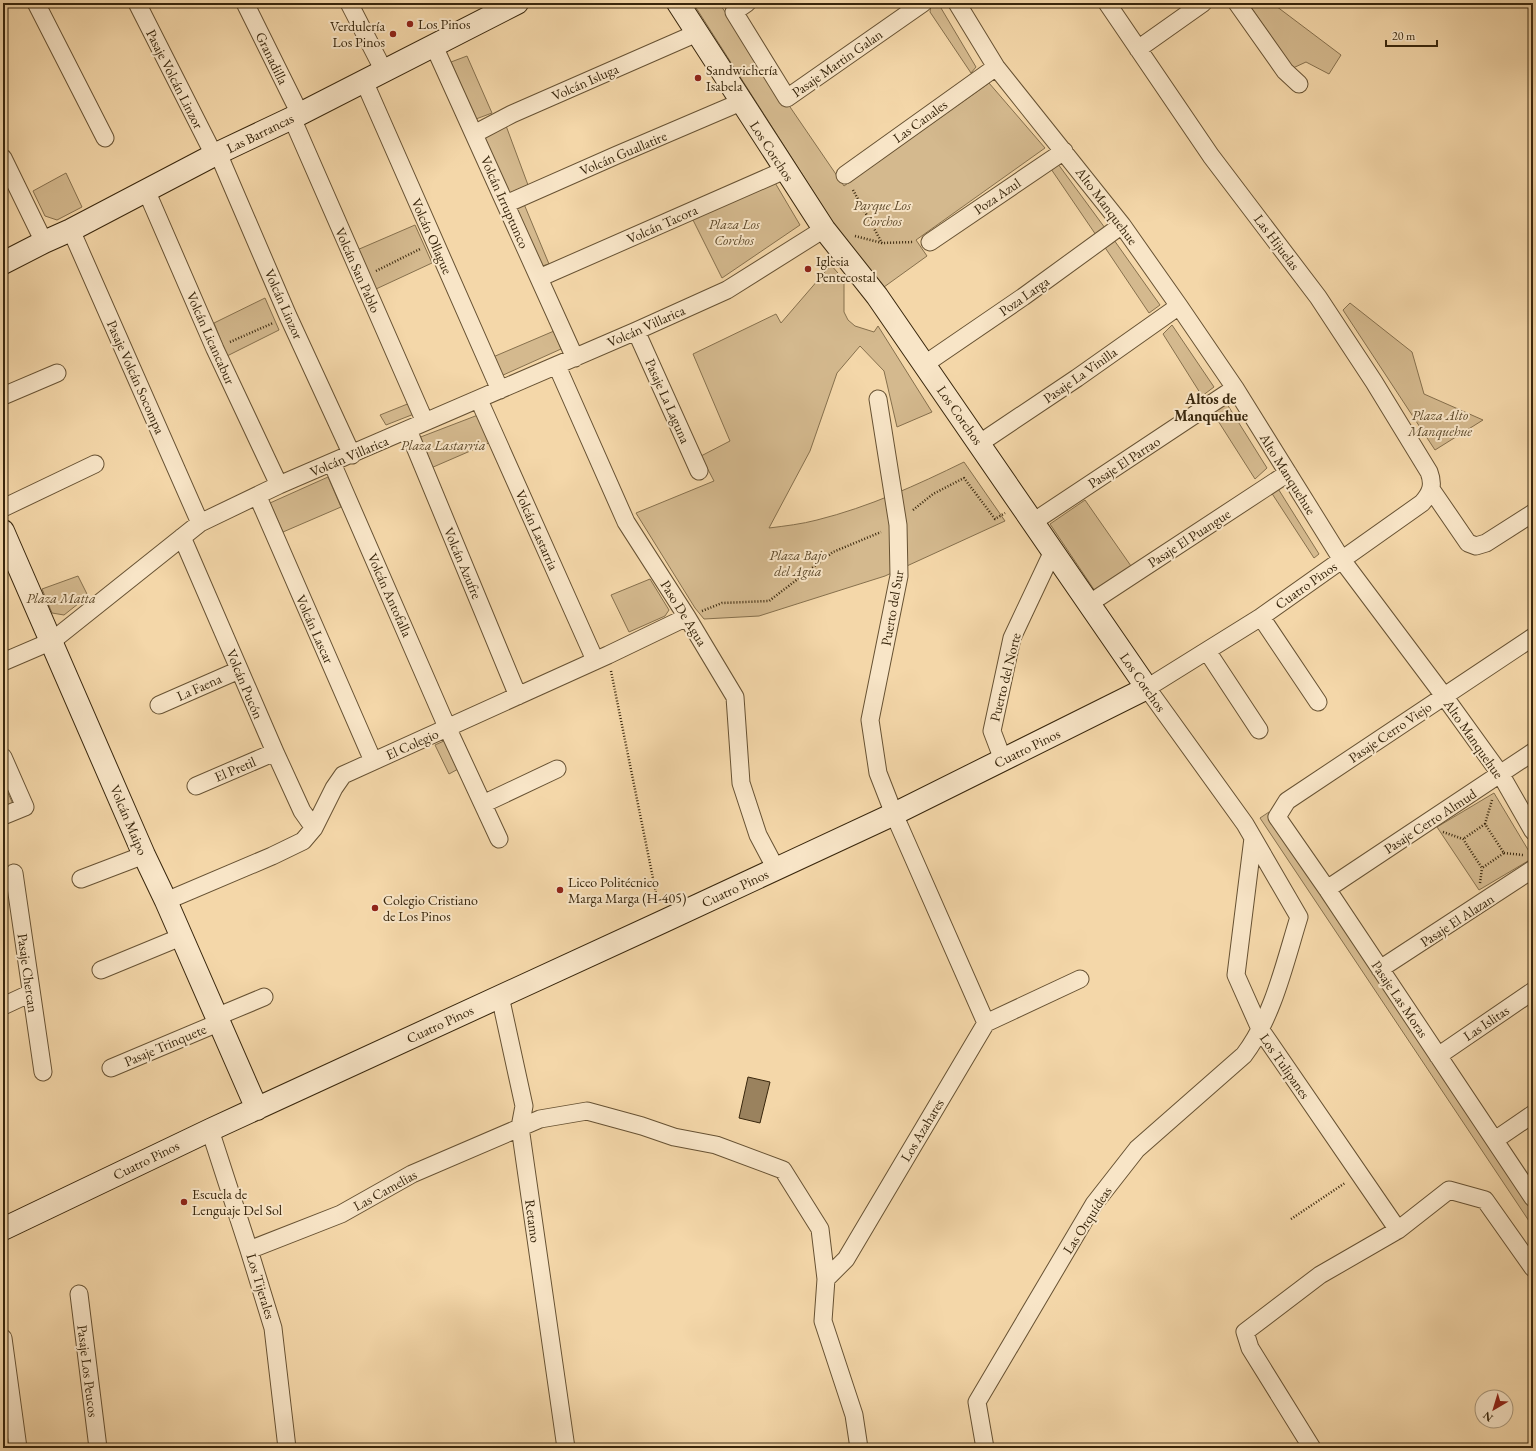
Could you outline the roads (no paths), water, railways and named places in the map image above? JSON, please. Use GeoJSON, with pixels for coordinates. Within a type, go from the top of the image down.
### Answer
{"type":"FeatureCollection","features":[{"type":"Feature","properties":{"kind":"street"},"geometry":{"type":"LineString","coordinates":[[36,3],[105,138]]}},
{"type":"Feature","properties":{"kind":"street","name":"Pasaje Volcán Linzor"},"geometry":{"type":"LineString","coordinates":[[137,3],[216,154]]}},
{"type":"Feature","properties":{"kind":"street","name":"Granadilla"},"geometry":{"type":"LineString","coordinates":[[245,3],[296,116]]}},
{"type":"Feature","properties":{"kind":"street"},"geometry":{"type":"LineString","coordinates":[[349,3],[384,71]]}},
{"type":"Feature","properties":{"kind":"street","name":"Las Barrancas"},"geometry":{"type":"LineString","coordinates":[[3,263],[71,230],[216,154],[296,116],[517,3]]}},
{"type":"Feature","properties":{"kind":"street","name":"Los Corchos"},"geometry":{"type":"LineString","coordinates":[[678,3],[824,229],[877,296],[1052,551],[1249,831]]}},
{"type":"Feature","properties":{"kind":"street","name":"Pasaje Martin Galan"},"geometry":{"type":"LineString","coordinates":[[747,3],[734,12],[787,98],[923,3]]}},
{"type":"Feature","properties":{"kind":"street","name":"Alto Manquehue"},"geometry":{"type":"LineString","coordinates":[[958,3],[996,67],[1122,225],[1179,306],[1235,388],[1342,560],[1444,696],[1500,775],[1533,831]]}},
{"type":"Feature","properties":{"kind":"street","name":"Las Hijuelas"},"geometry":{"type":"LineString","coordinates":[[1106,3],[1211,156],[1318,297],[1374,382],[1429,472],[1432,480],[1431,489]]}},
{"type":"Feature","properties":{"kind":"street"},"geometry":{"type":"LineString","coordinates":[[1138,49],[1203,3]]}},
{"type":"Feature","properties":{"kind":"street"},"geometry":{"type":"LineString","coordinates":[[1236,3],[1285,71],[1299,84]]}},
{"type":"Feature","properties":{"kind":"street","name":"Volcán Isluga"},"geometry":{"type":"LineString","coordinates":[[474,134],[512,114],[697,33]]}},
{"type":"Feature","properties":{"kind":"street","name":"Volcán Irruptunco"},"geometry":{"type":"LineString","coordinates":[[434,46],[575,358]]}},
{"type":"Feature","properties":{"kind":"street","name":"Las Canales"},"geometry":{"type":"LineString","coordinates":[[845,175],[996,67]]}},
{"type":"Feature","properties":{"kind":"street","name":"Volcán Ollague"},"geometry":{"type":"LineString","coordinates":[[364,81],[500,390]]}},
{"type":"Feature","properties":{"kind":"street","name":"Volcán Guallatire"},"geometry":{"type":"LineString","coordinates":[[506,204],[741,102]]}},
{"type":"Feature","properties":{"kind":"street","name":"Volcán San Pablo"},"geometry":{"type":"LineString","coordinates":[[296,116],[361,278],[426,422]]}},
{"type":"Feature","properties":{"kind":"street","name":"Poza Azul"},"geometry":{"type":"LineString","coordinates":[[930,242],[1064,151]]}},
{"type":"Feature","properties":{"kind":"street","name":"Volcán Linzor"},"geometry":{"type":"LineString","coordinates":[[216,154],[352,455]]}},
{"type":"Feature","properties":{"kind":"street"},"geometry":{"type":"LineString","coordinates":[[3,158],[44,242]]}},
{"type":"Feature","properties":{"kind":"street","name":"Volcán Tacora"},"geometry":{"type":"LineString","coordinates":[[539,278],[785,170]]}},
{"type":"Feature","properties":{"kind":"street","name":"Volcán Licancabur"},"geometry":{"type":"LineString","coordinates":[[146,190],[215,349],[279,486]]}},
{"type":"Feature","properties":{"kind":"street","name":"Poza Larga"},"geometry":{"type":"LineString","coordinates":[[924,364],[1023,297],[1122,225]]}},
{"type":"Feature","properties":{"kind":"street","name":"Volcán Villarica"},"geometry":{"type":"LineString","coordinates":[[3,662],[52,641],[200,523],[279,486],[557,366],[727,290],[824,229]]}},
{"type":"Feature","properties":{"kind":"street","name":"Pasaje Volcán Socompa"},"geometry":{"type":"LineString","coordinates":[[71,230],[200,523]]}},
{"type":"Feature","properties":{"kind":"street","name":"Pasaje La Vinilla"},"geometry":{"type":"LineString","coordinates":[[980,444],[1179,306]]}},
{"type":"Feature","properties":{"kind":"street","name":"Pasaje La Laguna"},"geometry":{"type":"LineString","coordinates":[[636,331],[699,471]]}},
{"type":"Feature","properties":{"kind":"street","name":"Paso De Agua"},"geometry":{"type":"LineString","coordinates":[[557,366],[626,522],[687,617],[735,697],[741,783],[758,835],[776,869]]}},
{"type":"Feature","properties":{"kind":"street"},"geometry":{"type":"LineString","coordinates":[[3,396],[57,372]]}},
{"type":"Feature","properties":{"kind":"street","name":"Pasaje El Parrao"},"geometry":{"type":"LineString","coordinates":[[1033,522],[1235,388]]}},
{"type":"Feature","properties":{"kind":"street","name":"Puerto del Sur"},"geometry":{"type":"LineString","coordinates":[[878,399],[898,525],[899,576],[870,720],[878,773],[894,814]]}},
{"type":"Feature","properties":{"kind":"street","name":"Volcán Lastarria"},"geometry":{"type":"LineString","coordinates":[[479,400],[601,658]]}},
{"type":"Feature","properties":{"kind":"street","name":"Volcán Azufre"},"geometry":{"type":"LineString","coordinates":[[408,430],[518,696]]}},
{"type":"Feature","properties":{"kind":"street","name":"Volcán Antofalla"},"geometry":{"type":"LineString","coordinates":[[332,463],[447,727],[499,839]]}},
{"type":"Feature","properties":{"kind":"street"},"geometry":{"type":"LineString","coordinates":[[3,508],[94,464]]}},
{"type":"Feature","properties":{"kind":"street","name":"Pasaje El Puangue"},"geometry":{"type":"LineString","coordinates":[[1090,603],[1288,473]]}},
{"type":"Feature","properties":{"kind":"street"},"geometry":{"type":"LineString","coordinates":[[1431,489],[1468,543],[1476,546],[1486,543],[1533,513]]}},
{"type":"Feature","properties":{"kind":"street","name":"Cuatro Pinos"},"geometry":{"type":"LineString","coordinates":[[3,1229],[210,1130],[894,814],[1148,688],[1261,617],[1422,503],[1428,497],[1431,489]]}},
{"type":"Feature","properties":{"kind":"street","name":"Volcán Lascar"},"geometry":{"type":"LineString","coordinates":[[258,497],[373,761]]}},
{"type":"Feature","properties":{"kind":"street","name":"Volcán Maipo"},"geometry":{"type":"LineString","coordinates":[[3,531],[10,562],[52,641],[144,855],[166,901],[257,1109]]}},
{"type":"Feature","properties":{"kind":"street","name":"Volcán Pucón"},"geometry":{"type":"LineString","coordinates":[[182,537],[275,752],[302,811],[314,828]]}},
{"type":"Feature","properties":{"kind":"street","name":"Puerto del Norte"},"geometry":{"type":"LineString","coordinates":[[1003,760],[992,731],[1012,638],[1052,551]]}},
{"type":"Feature","properties":{"kind":"street","name":"El Colegio"},"geometry":{"type":"LineString","coordinates":[[166,901],[272,856],[303,841],[314,828],[334,788],[343,775],[601,658],[687,617]]}},
{"type":"Feature","properties":{"kind":"street"},"geometry":{"type":"LineString","coordinates":[[1261,617],[1318,702]]}},
{"type":"Feature","properties":{"kind":"street","name":"Pasaje Cerro Viejo"},"geometry":{"type":"LineString","coordinates":[[1287,801],[1533,637]]}},
{"type":"Feature","properties":{"kind":"street"},"geometry":{"type":"LineString","coordinates":[[1208,651],[1259,730]]}},
{"type":"Feature","properties":{"kind":"street","name":"La Faena"},"geometry":{"type":"LineString","coordinates":[[159,705],[239,670]]}},
{"type":"Feature","properties":{"kind":"street","name":"El Pretil"},"geometry":{"type":"LineString","coordinates":[[196,786],[275,752]]}},
{"type":"Feature","properties":{"kind":"street","name":"Pasaje Cerro Almud"},"geometry":{"type":"LineString","coordinates":[[1327,889],[1422,824],[1500,775],[1533,752]]}},
{"type":"Feature","properties":{"kind":"street"},"geometry":{"type":"LineString","coordinates":[[3,757],[25,807],[3,816]]}},
{"type":"Feature","properties":{"kind":"street"},"geometry":{"type":"LineString","coordinates":[[482,804],[557,769]]}},
{"type":"Feature","properties":{"kind":"street","name":"Pasaje Las Moras"},"geometry":{"type":"LineString","coordinates":[[1287,801],[1277,817],[1327,889],[1533,1198]]}},
{"type":"Feature","properties":{"kind":"street"},"geometry":{"type":"LineString","coordinates":[[894,814],[986,1022],[1080,979]]}},
{"type":"Feature","properties":{"kind":"street"},"geometry":{"type":"LineString","coordinates":[[1249,831],[1236,975],[1260,1029]]}},
{"type":"Feature","properties":{"kind":"street","name":"Los Tulipanes"},"geometry":{"type":"LineString","coordinates":[[1249,831],[1299,917],[1274,994],[1260,1029],[1398,1230]]}},
{"type":"Feature","properties":{"kind":"street"},"geometry":{"type":"LineString","coordinates":[[80,879],[144,855]]}},
{"type":"Feature","properties":{"kind":"street","name":"Pasaje El Alazan"},"geometry":{"type":"LineString","coordinates":[[1380,970],[1529,862]]}},
{"type":"Feature","properties":{"kind":"street","name":"Pasaje Chercan"},"geometry":{"type":"LineString","coordinates":[[14,873],[43,1072]]}},
{"type":"Feature","properties":{"kind":"street"},"geometry":{"type":"LineString","coordinates":[[101,970],[181,937]]}},
{"type":"Feature","properties":{"kind":"street","name":"Las Islitas"},"geometry":{"type":"LineString","coordinates":[[1438,1056],[1533,991]]}},
{"type":"Feature","properties":{"kind":"street"},"geometry":{"type":"LineString","coordinates":[[3,1006],[32,993]]}},
{"type":"Feature","properties":{"kind":"street","name":"Retamo"},"geometry":{"type":"LineString","coordinates":[[500,996],[524,1106],[520,1127],[566,1448]]}},
{"type":"Feature","properties":{"kind":"street","name":"Pasaje Trinquete"},"geometry":{"type":"LineString","coordinates":[[111,1068],[264,997]]}},
{"type":"Feature","properties":{"kind":"street","name":"Los Azahares"},"geometry":{"type":"LineString","coordinates":[[826,1279],[846,1259],[986,1022]]}},
{"type":"Feature","properties":{"kind":"street","name":"Las Orquídeas"},"geometry":{"type":"LineString","coordinates":[[985,1448],[977,1402],[1094,1204],[1137,1149],[1244,1055],[1260,1029]]}},
{"type":"Feature","properties":{"kind":"street","name":"Las Camelias"},"geometry":{"type":"LineString","coordinates":[[249,1250],[341,1214],[412,1174],[520,1127],[540,1119],[587,1111],[642,1126],[674,1137],[716,1145],[783,1170],[820,1228],[826,1279]]}},
{"type":"Feature","properties":{"kind":"street"},"geometry":{"type":"LineString","coordinates":[[1495,1140],[1533,1114]]}},
{"type":"Feature","properties":{"kind":"street","name":"Los Tijerales"},"geometry":{"type":"LineString","coordinates":[[210,1130],[273,1328],[286,1448]]}},
{"type":"Feature","properties":{"kind":"street"},"geometry":{"type":"LineString","coordinates":[[1312,1448],[1250,1348],[1244,1332],[1320,1275],[1398,1230],[1449,1190],[1485,1200],[1533,1268]]}},
{"type":"Feature","properties":{"kind":"street"},"geometry":{"type":"LineString","coordinates":[[826,1279],[824,1321],[854,1416],[859,1448]]}},
{"type":"Feature","properties":{"kind":"street","name":"Pasaje Los Peucos"},"geometry":{"type":"LineString","coordinates":[[78,1294],[98,1448]]}},
{"type":"Feature","properties":{"kind":"street"},"geometry":{"type":"LineString","coordinates":[[3,1338],[18,1448]]}},
{"type":"Feature","properties":{"kind":"place","name":"Los Pinos"},"geometry":{"type":"Point","coordinates":[410,24]}},
{"type":"Feature","properties":{"kind":"place","name":"Verdulería Los Pinos"},"geometry":{"type":"Point","coordinates":[393,34]}},
{"type":"Feature","properties":{"kind":"place","name":"Sandwichería Isabela"},"geometry":{"type":"Point","coordinates":[698,78]}},
{"type":"Feature","properties":{"kind":"place","name":"Iglesia Pentecostal"},"geometry":{"type":"Point","coordinates":[808,269]}},
{"type":"Feature","properties":{"kind":"place","name":"Liceo Politécnico Marga Marga (H-405)"},"geometry":{"type":"Point","coordinates":[560,890]}},
{"type":"Feature","properties":{"kind":"place","name":"Colegio Cristiano de Los Pinos"},"geometry":{"type":"Point","coordinates":[375,908]}},
{"type":"Feature","properties":{"kind":"place","name":"Escuela de Lenguaje Del Sol"},"geometry":{"type":"Point","coordinates":[184,1202]}},
{"type":"Feature","properties":{"kind":"district","name":"Altos de Manquehue"},"geometry":{"type":"Point","coordinates":[1211,408]}},
{"type":"Feature","properties":{"kind":"park label","name":"Parque Los Corchos"},"geometry":{"type":"Point","coordinates":[882,214]}},
{"type":"Feature","properties":{"kind":"park label","name":"Plaza Los Corchos"},"geometry":{"type":"Point","coordinates":[734,232]}},
{"type":"Feature","properties":{"kind":"park label","name":"Plaza Alto Manquehue"},"geometry":{"type":"Point","coordinates":[1440,424]}},
{"type":"Feature","properties":{"kind":"park label","name":"Plaza Lastarria"},"geometry":{"type":"Point","coordinates":[443,445]}},
{"type":"Feature","properties":{"kind":"park label","name":"Plaza Bajo del Agua"},"geometry":{"type":"Point","coordinates":[798,564]}},
{"type":"Feature","properties":{"kind":"park label","name":"Plaza Matta"},"geometry":{"type":"Point","coordinates":[61,598]}}]}
